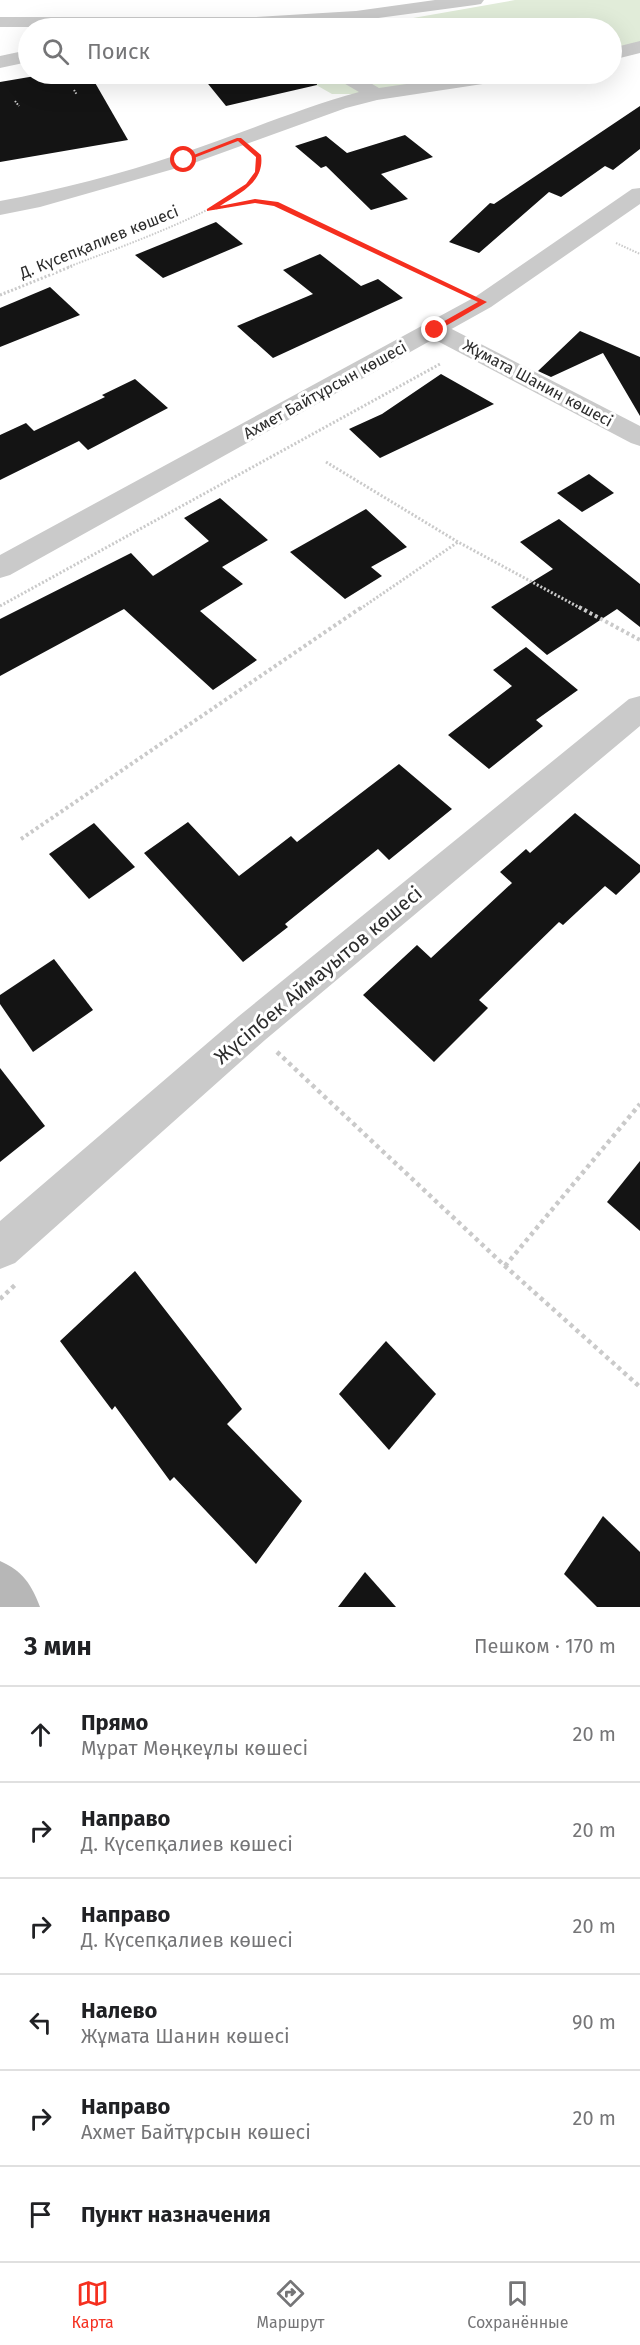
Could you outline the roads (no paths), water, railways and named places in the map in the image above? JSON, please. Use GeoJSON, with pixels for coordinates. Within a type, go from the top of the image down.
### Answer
{"type":"FeatureCollection","features":[{"type":"Feature","properties":{"kind":"main road"},"geometry":{"type":"LineString","coordinates":[[0,1585],[16,1607]]}},
{"type":"Feature","properties":{"kind":"street"},"geometry":{"type":"LineString","coordinates":[[335,18],[475,0]]}},
{"type":"Feature","properties":{"kind":"street"},"geometry":{"type":"LineString","coordinates":[[153,8],[159,18]]}},
{"type":"Feature","properties":{"kind":"street"},"geometry":{"type":"LineString","coordinates":[[0,22],[18,22]]}},
{"type":"Feature","properties":{"kind":"street"},"geometry":{"type":"LineString","coordinates":[[622,52],[640,47]]}},
{"type":"Feature","properties":{"kind":"street"},"geometry":{"type":"LineString","coordinates":[[0,62],[18,58]]}},
{"type":"Feature","properties":{"kind":"street"},"geometry":{"type":"LineString","coordinates":[[359,84],[376,94]]}},
{"type":"Feature","properties":{"kind":"street"},"geometry":{"type":"LineString","coordinates":[[0,208],[32,202],[184,160],[339,104],[376,94],[442,84]]}},
{"type":"Feature","properties":{"kind":"street","name":"Ахмет Байтұрсын көшесі"},"geometry":{"type":"LineString","coordinates":[[0,568],[483,302],[640,194]]}},
{"type":"Feature","properties":{"kind":"street","name":"Жұмата Шанин көшесі"},"geometry":{"type":"LineString","coordinates":[[435,330],[640,437]]}},
{"type":"Feature","properties":{"kind":"street","name":"Жүсіпбек Аймауытов көшесі"},"geometry":{"type":"LineString","coordinates":[[0,1248],[252,1028],[640,708]]}}]}
